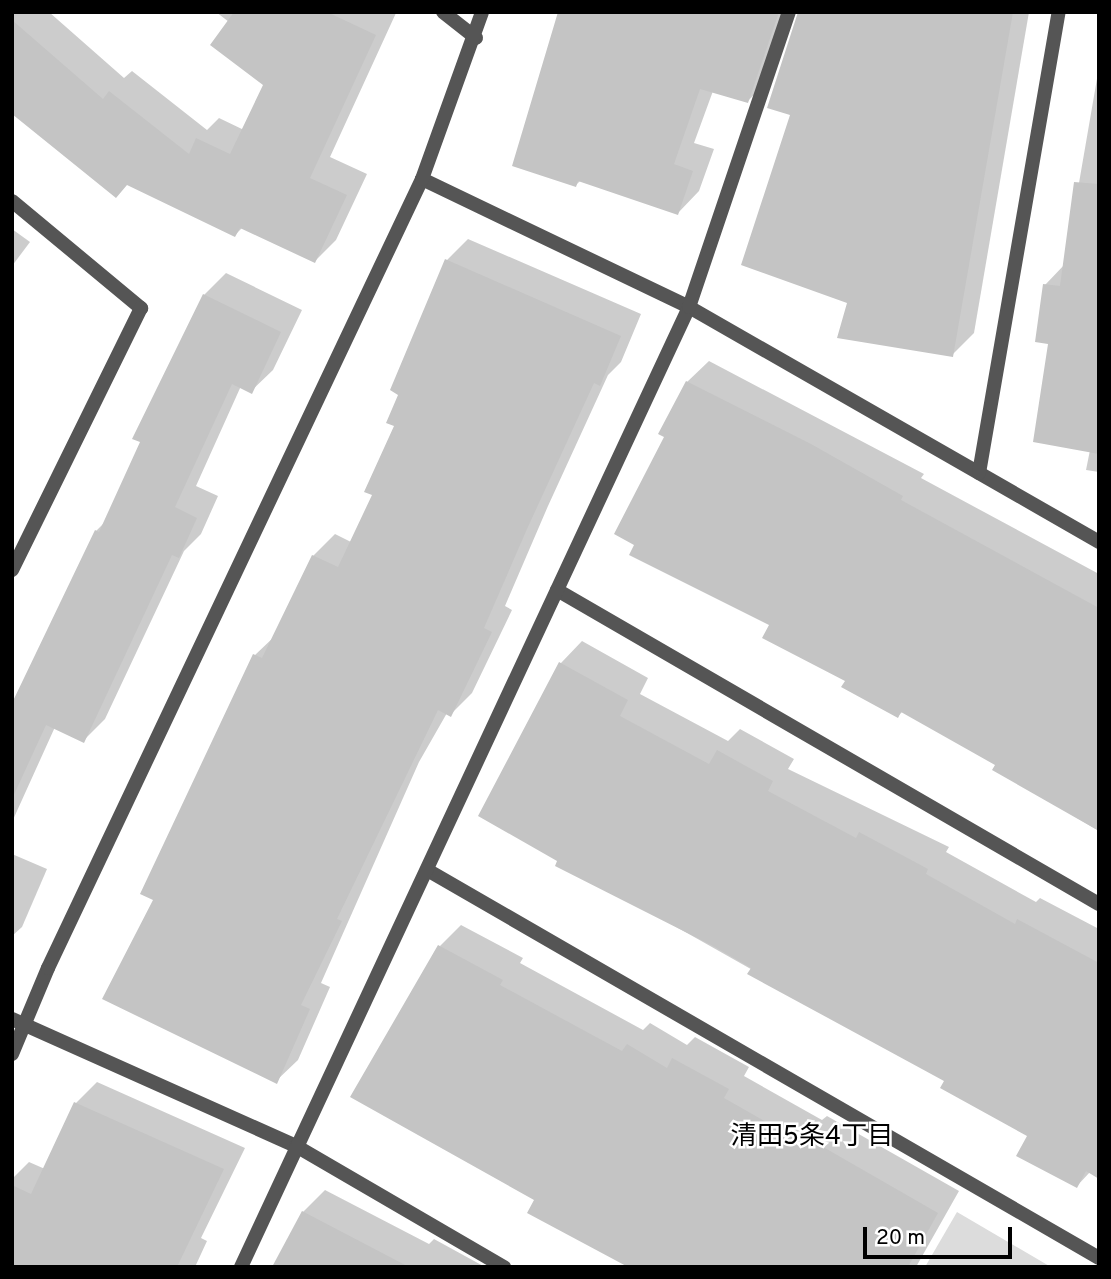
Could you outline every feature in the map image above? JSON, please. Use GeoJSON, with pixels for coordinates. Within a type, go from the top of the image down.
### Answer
{"type":"FeatureCollection","features":[{"type":"Feature","properties":{"kind":"street"},"geometry":{"type":"LineString","coordinates":[[443,12],[476,38]]}},
{"type":"Feature","properties":{"kind":"street"},"geometry":{"type":"LineString","coordinates":[[12,1054],[19,1022],[72,919],[422,179],[476,38],[482,12]]}},
{"type":"Feature","properties":{"kind":"street"},"geometry":{"type":"LineString","coordinates":[[241,1267],[296,1146],[429,871],[689,307],[789,12]]}},
{"type":"Feature","properties":{"kind":"street"},"geometry":{"type":"LineString","coordinates":[[979,473],[1059,12]]}},
{"type":"Feature","properties":{"kind":"street"},"geometry":{"type":"LineString","coordinates":[[422,179],[689,307],[1099,542]]}},
{"type":"Feature","properties":{"kind":"street"},"geometry":{"type":"LineString","coordinates":[[12,201],[141,308],[12,570]]}},
{"type":"Feature","properties":{"kind":"street"},"geometry":{"type":"LineString","coordinates":[[558,590],[1099,904]]}},
{"type":"Feature","properties":{"kind":"street"},"geometry":{"type":"LineString","coordinates":[[429,871],[1099,1258]]}},
{"type":"Feature","properties":{"kind":"street"},"geometry":{"type":"LineString","coordinates":[[19,1022],[296,1146],[504,1267]]}},
{"type":"Feature","properties":{"kind":"shaded area"},"geometry":{"type":"Polygon","coordinates":[[[957,1212],[1051,1267],[925,1267],[957,1212]]]}},
{"type":"Feature","properties":{"kind":"building"},"geometry":{"type":"Polygon","coordinates":[[[234,12],[327,12],[376,35],[310,178],[347,195],[315,263],[240,228],[235,237],[127,185],[116,198],[12,114],[12,20],[103,99],[109,91],[189,154],[196,138],[230,154],[263,85],[210,45],[234,12]]]}},
{"type":"Feature","properties":{"kind":"building"},"geometry":{"type":"Polygon","coordinates":[[[558,12],[779,12],[748,103],[700,89],[674,164],[693,171],[678,215],[578,181],[576,187],[512,166],[558,12]]]}},
{"type":"Feature","properties":{"kind":"building"},"geometry":{"type":"Polygon","coordinates":[[[798,12],[1013,12],[953,357],[837,338],[847,303],[741,265],[790,115],[767,108],[798,12]]]}},
{"type":"Feature","properties":{"kind":"building"},"geometry":{"type":"Polygon","coordinates":[[[1074,182],[1099,184],[1099,454],[1033,442],[1048,344],[1035,342],[1043,284],[1060,286],[1074,182]]]}},
{"type":"Feature","properties":{"kind":"building"},"geometry":{"type":"Polygon","coordinates":[[[445,259],[621,336],[600,386],[594,383],[527,529],[484,628],[492,632],[451,717],[438,710],[337,919],[342,921],[301,1005],[310,1009],[277,1084],[102,999],[153,900],[140,894],[253,654],[262,658],[312,555],[338,567],[372,495],[364,492],[394,426],[386,423],[398,395],[390,390],[445,259]]]}},
{"type":"Feature","properties":{"kind":"building"},"geometry":{"type":"Polygon","coordinates":[[[203,294],[281,332],[252,394],[232,384],[175,507],[197,518],[179,558],[172,555],[84,743],[46,725],[12,799],[12,703],[95,530],[99,532],[140,442],[132,439],[203,294]]]}},
{"type":"Feature","properties":{"kind":"building"},"geometry":{"type":"Polygon","coordinates":[[[686,381],[811,444],[903,496],[901,500],[1099,608],[1099,831],[992,770],[995,765],[901,712],[898,718],[841,687],[845,681],[762,638],[769,625],[629,555],[634,545],[614,534],[664,437],[658,434],[686,381]]]}},
{"type":"Feature","properties":{"kind":"building"},"geometry":{"type":"Polygon","coordinates":[[[559,662],[628,700],[620,716],[709,764],[717,750],[773,781],[768,791],[856,838],[859,832],[928,869],[926,874],[1015,924],[1017,919],[1099,963],[1099,1179],[1086,1171],[1077,1188],[1016,1156],[1027,1136],[940,1088],[944,1081],[747,974],[751,968],[713,946],[555,866],[557,861],[478,816],[559,662]]]}},
{"type":"Feature","properties":{"kind":"building"},"geometry":{"type":"Polygon","coordinates":[[[438,945],[503,980],[500,985],[622,1051],[627,1044],[667,1068],[672,1058],[729,1089],[724,1098],[801,1142],[804,1136],[938,1213],[908,1267],[628,1267],[527,1213],[534,1200],[350,1097],[438,945]]]}},
{"type":"Feature","properties":{"kind":"building"},"geometry":{"type":"Polygon","coordinates":[[[74,1102],[224,1169],[177,1267],[12,1267],[12,1185],[31,1194],[74,1102]]]}},
{"type":"Feature","properties":{"kind":"building"},"geometry":{"type":"Polygon","coordinates":[[[302,1211],[409,1267],[272,1267],[302,1211]]]}},
{"type":"Feature","properties":{"kind":"district","name":"清田5条4丁目"},"geometry":{"type":"Point","coordinates":[812,1138]}}]}
